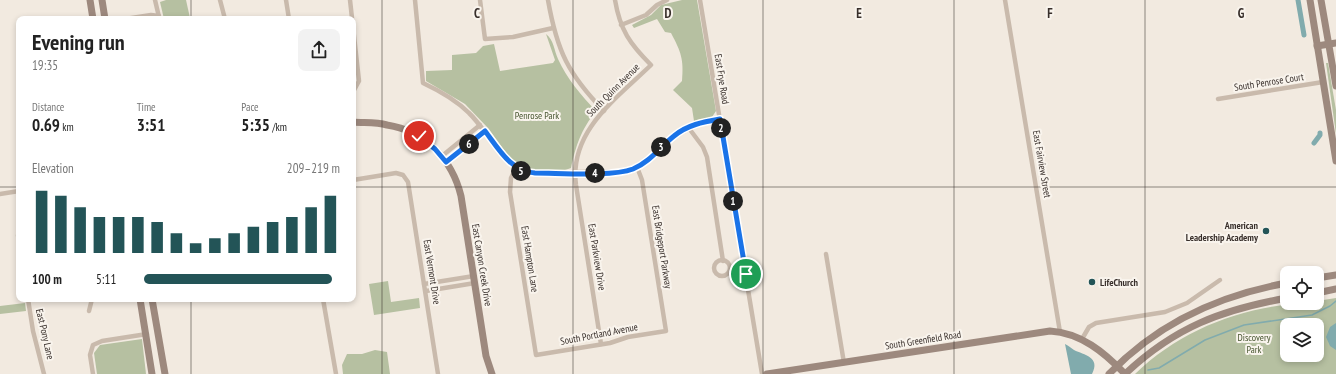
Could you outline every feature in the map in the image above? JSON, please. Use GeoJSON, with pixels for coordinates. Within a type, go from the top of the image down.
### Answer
{"type":"FeatureCollection","features":[{"type":"Feature","properties":{"kind":"main road"},"geometry":{"type":"LineString","coordinates":[[90,0],[93,16]]}},
{"type":"Feature","properties":{"kind":"main road"},"geometry":{"type":"LineString","coordinates":[[102,0],[105,16]]}},
{"type":"Feature","properties":{"kind":"main road"},"geometry":{"type":"LineString","coordinates":[[1310,0],[1336,160]]}},
{"type":"Feature","properties":{"kind":"main road"},"geometry":{"type":"LineString","coordinates":[[1321,0],[1333,47],[1336,86]]}},
{"type":"Feature","properties":{"kind":"main road"},"geometry":{"type":"LineString","coordinates":[[1318,49],[1333,47]]}},
{"type":"Feature","properties":{"kind":"main road","name":"East Canyon Creek Drive"},"geometry":{"type":"LineString","coordinates":[[356,122],[386,124],[404,129],[419,136],[444,159],[456,177],[460,191],[486,356],[492,374]]}},
{"type":"Feature","properties":{"kind":"main road"},"geometry":{"type":"LineString","coordinates":[[1324,277],[1336,275]]}},
{"type":"Feature","properties":{"kind":"main road"},"geometry":{"type":"LineString","coordinates":[[1109,374],[1156,335],[1199,310],[1249,291],[1280,284]]}},
{"type":"Feature","properties":{"kind":"main road"},"geometry":{"type":"LineString","coordinates":[[1324,292],[1336,289]]}},
{"type":"Feature","properties":{"kind":"main road"},"geometry":{"type":"LineString","coordinates":[[1125,374],[1166,342],[1209,318],[1250,305],[1280,299]]}},
{"type":"Feature","properties":{"kind":"main road"},"geometry":{"type":"LineString","coordinates":[[141,302],[147,334],[152,374]]}},
{"type":"Feature","properties":{"kind":"main road"},"geometry":{"type":"LineString","coordinates":[[153,302],[165,374]]}},
{"type":"Feature","properties":{"kind":"main road","name":"South Greenfield Road"},"geometry":{"type":"LineString","coordinates":[[767,374],[1032,333],[1060,332],[1082,338],[1125,374]]}},
{"type":"Feature","properties":{"kind":"street"},"geometry":{"type":"LineString","coordinates":[[155,0],[158,16]]}},
{"type":"Feature","properties":{"kind":"street"},"geometry":{"type":"LineString","coordinates":[[220,0],[224,16]]}},
{"type":"Feature","properties":{"kind":"street"},"geometry":{"type":"LineString","coordinates":[[286,0],[289,16]]}},
{"type":"Feature","properties":{"kind":"street"},"geometry":{"type":"LineString","coordinates":[[350,0],[352,16]]}},
{"type":"Feature","properties":{"kind":"street"},"geometry":{"type":"LineString","coordinates":[[414,0],[423,83],[452,99],[469,112],[516,168],[532,173],[616,173],[637,167],[648,160],[673,136],[688,127],[720,119]]}},
{"type":"Feature","properties":{"kind":"street"},"geometry":{"type":"LineString","coordinates":[[480,0],[485,39],[514,37],[553,28]]}},
{"type":"Feature","properties":{"kind":"street"},"geometry":{"type":"LineString","coordinates":[[548,0],[553,28],[560,50],[570,70],[582,89],[604,111]]}},
{"type":"Feature","properties":{"kind":"street"},"geometry":{"type":"LineString","coordinates":[[615,0],[621,25],[646,15],[657,5],[667,0]]}},
{"type":"Feature","properties":{"kind":"street","name":"East Frye Road"},"geometry":{"type":"LineString","coordinates":[[700,0],[762,374]]}},
{"type":"Feature","properties":{"kind":"street","name":"East Fairview Street"},"geometry":{"type":"LineString","coordinates":[[1005,0],[1060,332]]}},
{"type":"Feature","properties":{"kind":"street"},"geometry":{"type":"LineString","coordinates":[[141,16],[151,14],[154,16]]}},
{"type":"Feature","properties":{"kind":"street","name":"South Quinn Avenue"},"geometry":{"type":"LineString","coordinates":[[575,173],[576,160],[581,142],[591,125],[651,65],[630,42],[621,25]]}},
{"type":"Feature","properties":{"kind":"street"},"geometry":{"type":"LineString","coordinates":[[356,53],[359,80],[356,86]]}},
{"type":"Feature","properties":{"kind":"street","name":"South Penrose Court"},"geometry":{"type":"LineString","coordinates":[[1218,99],[1323,82]]}},
{"type":"Feature","properties":{"kind":"street"},"geometry":{"type":"LineString","coordinates":[[444,159],[480,125]]}},
{"type":"Feature","properties":{"kind":"street"},"geometry":{"type":"LineString","coordinates":[[688,127],[703,147],[708,157],[723,261]]}},
{"type":"Feature","properties":{"kind":"street"},"geometry":{"type":"LineString","coordinates":[[444,159],[485,131]]}},
{"type":"Feature","properties":{"kind":"street","name":"East Bridgeport Parkway"},"geometry":{"type":"LineString","coordinates":[[637,167],[642,180],[666,331]]}},
{"type":"Feature","properties":{"kind":"street","name":"East Hampton Lane"},"geometry":{"type":"LineString","coordinates":[[516,168],[510,181],[510,192],[536,355]]}},
{"type":"Feature","properties":{"kind":"street","name":"East Vermont Drive"},"geometry":{"type":"LineString","coordinates":[[356,180],[396,173],[403,175],[408,182],[438,374]]}},
{"type":"Feature","properties":{"kind":"street","name":"East Parkview Drive"},"geometry":{"type":"LineString","coordinates":[[575,173],[601,344]]}},
{"type":"Feature","properties":{"kind":"street"},"geometry":{"type":"LineString","coordinates":[[0,194],[16,191]]}},
{"type":"Feature","properties":{"kind":"street"},"geometry":{"type":"LineString","coordinates":[[826,254],[844,362]]}},
{"type":"Feature","properties":{"kind":"street"},"geometry":{"type":"LineString","coordinates":[[424,284],[474,280]]}},
{"type":"Feature","properties":{"kind":"street"},"geometry":{"type":"LineString","coordinates":[[426,291],[474,280]]}},
{"type":"Feature","properties":{"kind":"street"},"geometry":{"type":"LineString","coordinates":[[1082,338],[1089,326],[1096,323],[1165,312],[1188,303],[1220,280]]}},
{"type":"Feature","properties":{"kind":"street","name":"East Pony Lane"},"geometry":{"type":"LineString","coordinates":[[28,302],[33,331],[44,374]]}},
{"type":"Feature","properties":{"kind":"street"},"geometry":{"type":"LineString","coordinates":[[89,311],[91,302]]}},
{"type":"Feature","properties":{"kind":"street"},"geometry":{"type":"LineString","coordinates":[[324,302],[336,374]]}},
{"type":"Feature","properties":{"kind":"street","name":"South Portland Avenue"},"geometry":{"type":"LineString","coordinates":[[536,355],[666,331]]}},
{"type":"Feature","properties":{"kind":"street"},"geometry":{"type":"LineString","coordinates":[[93,374],[90,356],[93,345],[102,341],[147,334]]}},
{"type":"Feature","properties":{"kind":"green space"},"geometry":{"type":"Polygon","coordinates":[[[166,0],[186,0],[190,16],[163,16],[160,2],[166,0]]]}},
{"type":"Feature","properties":{"kind":"green space"},"geometry":{"type":"Polygon","coordinates":[[[682,0],[697,0],[716,111],[712,117],[694,121],[692,108],[673,90],[682,81],[683,67],[677,45],[671,33],[665,32],[657,19],[634,28],[632,25],[651,15],[661,5],[682,0]]]}},
{"type":"Feature","properties":{"kind":"green space","name":"Penrose Park"},"geometry":{"type":"Polygon","coordinates":[[[546,34],[549,36],[558,59],[570,80],[596,111],[586,125],[580,138],[571,168],[552,172],[518,169],[488,128],[465,104],[426,81],[426,71],[452,70],[452,55],[476,53],[483,46],[494,44],[500,71],[553,63],[555,60],[546,34]]]}},
{"type":"Feature","properties":{"kind":"green space"},"geometry":{"type":"Polygon","coordinates":[[[1326,63],[1328,63],[1336,110],[1336,134],[1326,63]]]}},
{"type":"Feature","properties":{"kind":"green space"},"geometry":{"type":"Polygon","coordinates":[[[388,281],[391,302],[419,298],[420,308],[374,315],[369,284],[388,281]]]}},
{"type":"Feature","properties":{"kind":"green space","name":"Discovery Park"},"geometry":{"type":"Polygon","coordinates":[[[1336,298],[1336,374],[1135,374],[1154,357],[1174,343],[1196,331],[1219,321],[1267,307],[1280,305],[1280,310],[1324,310],[1324,300],[1336,298]]]}},
{"type":"Feature","properties":{"kind":"green space"},"geometry":{"type":"Polygon","coordinates":[[[25,303],[26,311],[0,314],[0,306],[25,303]]]}},
{"type":"Feature","properties":{"kind":"green space"},"geometry":{"type":"Polygon","coordinates":[[[142,339],[146,374],[97,374],[94,353],[100,345],[142,339]]]}},
{"type":"Feature","properties":{"kind":"green space"},"geometry":{"type":"Polygon","coordinates":[[[375,350],[387,352],[390,374],[343,374],[342,365],[347,354],[362,354],[375,350]]]}},
{"type":"Feature","properties":{"kind":"water"},"geometry":{"type":"Polygon","coordinates":[[[1336,323],[1336,350],[1330,346],[1326,337],[1330,327],[1336,323]]]}},
{"type":"Feature","properties":{"kind":"water"},"geometry":{"type":"Polygon","coordinates":[[[1065,344],[1093,360],[1094,368],[1092,374],[1071,374],[1065,344]]]}},
{"type":"Feature","properties":{"kind":"waterway"},"geometry":{"type":"LineString","coordinates":[[1298,0],[1304,35]]}},
{"type":"Feature","properties":{"kind":"waterway"},"geometry":{"type":"LineString","coordinates":[[1314,143],[1320,133]]}},
{"type":"Feature","properties":{"kind":"waterway"},"geometry":{"type":"LineString","coordinates":[[1148,370],[1159,368],[1205,340],[1244,325],[1312,315],[1330,306],[1336,301]]}},
{"type":"Feature","properties":{"kind":"place","name":"American Leadership Academy"},"geometry":{"type":"Point","coordinates":[1266,231]}},
{"type":"Feature","properties":{"kind":"place","name":"LifeChurch"},"geometry":{"type":"Point","coordinates":[1092,282]}},
{"type":"Feature","properties":{"kind":"route"},"geometry":{"type":"LineString","coordinates":[[419,136],[435,149],[446,162],[485,131],[509,162],[523,172],[616,173],[633,169],[644,163],[673,136],[683,129],[699,123],[720,119],[746,274]]}}]}
